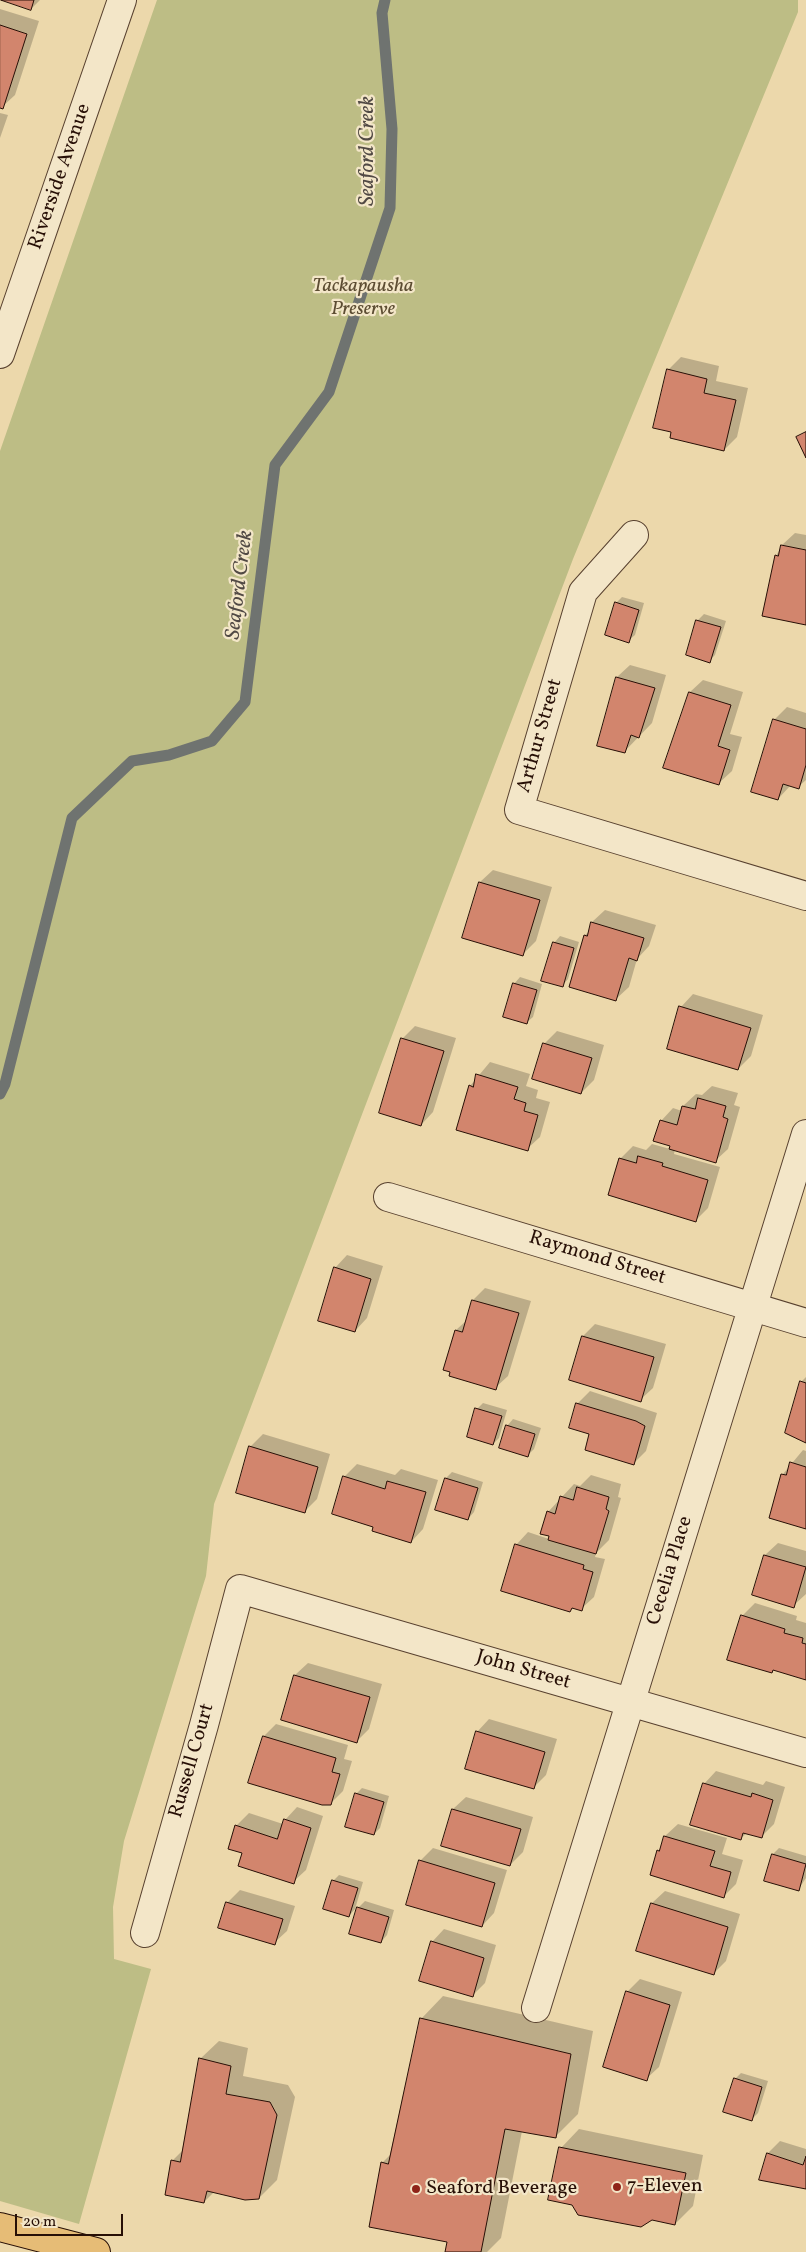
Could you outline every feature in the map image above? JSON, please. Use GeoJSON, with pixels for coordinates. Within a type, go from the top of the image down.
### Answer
{"type":"FeatureCollection","features":[{"type":"Feature","properties":{"kind":"highway"},"geometry":{"type":"LineString","coordinates":[[0,2227],[96,2252]]}},
{"type":"Feature","properties":{"kind":"street","name":"Riverside Avenue"},"geometry":{"type":"LineString","coordinates":[[0,354],[122,0]]}},
{"type":"Feature","properties":{"kind":"street","name":"Arthur Street"},"geometry":{"type":"LineString","coordinates":[[634,535],[583,592],[519,810],[806,896]]}},
{"type":"Feature","properties":{"kind":"street","name":"Cecelia Place"},"geometry":{"type":"LineString","coordinates":[[536,2008],[806,1134]]}},
{"type":"Feature","properties":{"kind":"street","name":"Raymond Street"},"geometry":{"type":"LineString","coordinates":[[388,1197],[806,1323]]}},
{"type":"Feature","properties":{"kind":"street","name":"John Street"},"geometry":{"type":"LineString","coordinates":[[240,1589],[806,1753]]}},
{"type":"Feature","properties":{"kind":"street","name":"Russell Court"},"geometry":{"type":"LineString","coordinates":[[144,1933],[204,1725],[240,1589]]}},
{"type":"Feature","properties":{"kind":"green space","name":"Tackapausha Preserve"},"geometry":{"type":"Polygon","coordinates":[[[157,0],[798,0],[798,12],[573,559],[214,1504],[206,1576],[124,1841],[113,1907],[114,1959],[151,1969],[79,2224],[0,2201],[0,451],[157,0]]]}},
{"type":"Feature","properties":{"kind":"building"},"geometry":{"type":"Polygon","coordinates":[[[1,0],[34,0],[31,10],[1,0]]]}},
{"type":"Feature","properties":{"kind":"building"},"geometry":{"type":"Polygon","coordinates":[[[0,25],[27,34],[3,109],[0,108],[0,25]]]}},
{"type":"Feature","properties":{"kind":"building"},"geometry":{"type":"Polygon","coordinates":[[[667,369],[707,379],[704,393],[736,400],[724,451],[670,438],[671,432],[653,428],[667,369]]]}},
{"type":"Feature","properties":{"kind":"building"},"geometry":{"type":"Polygon","coordinates":[[[806,432],[806,458],[796,437],[806,432]]]}},
{"type":"Feature","properties":{"kind":"building"},"geometry":{"type":"Polygon","coordinates":[[[781,545],[806,550],[806,625],[762,616],[775,555],[778,556],[781,545]]]}},
{"type":"Feature","properties":{"kind":"building"},"geometry":{"type":"Polygon","coordinates":[[[615,602],[639,610],[629,643],[605,635],[615,602]]]}},
{"type":"Feature","properties":{"kind":"building"},"geometry":{"type":"Polygon","coordinates":[[[696,620],[721,627],[710,663],[686,655],[696,620]]]}},
{"type":"Feature","properties":{"kind":"building"},"geometry":{"type":"Polygon","coordinates":[[[616,677],[655,688],[639,738],[631,735],[625,753],[597,746],[616,677]]]}},
{"type":"Feature","properties":{"kind":"building"},"geometry":{"type":"Polygon","coordinates":[[[689,692],[731,705],[718,746],[730,750],[719,785],[663,768],[689,692]]]}},
{"type":"Feature","properties":{"kind":"building"},"geometry":{"type":"Polygon","coordinates":[[[773,719],[806,729],[806,765],[799,789],[783,784],[778,800],[751,792],[773,719]]]}},
{"type":"Feature","properties":{"kind":"building"},"geometry":{"type":"Polygon","coordinates":[[[479,882],[540,900],[523,956],[462,938],[479,882]]]}},
{"type":"Feature","properties":{"kind":"building"},"geometry":{"type":"Polygon","coordinates":[[[591,922],[644,938],[637,961],[629,958],[616,1001],[569,987],[584,935],[587,936],[591,922]]]}},
{"type":"Feature","properties":{"kind":"building"},"geometry":{"type":"Polygon","coordinates":[[[553,942],[574,948],[563,987],[541,981],[553,942]]]}},
{"type":"Feature","properties":{"kind":"building"},"geometry":{"type":"Polygon","coordinates":[[[513,983],[537,990],[527,1024],[503,1017],[513,983]]]}},
{"type":"Feature","properties":{"kind":"building"},"geometry":{"type":"Polygon","coordinates":[[[679,1006],[751,1028],[738,1070],[667,1049],[679,1006]]]}},
{"type":"Feature","properties":{"kind":"building"},"geometry":{"type":"Polygon","coordinates":[[[401,1038],[444,1051],[421,1126],[379,1113],[401,1038]]]}},
{"type":"Feature","properties":{"kind":"building"},"geometry":{"type":"Polygon","coordinates":[[[543,1043],[592,1058],[581,1094],[532,1079],[543,1043]]]}},
{"type":"Feature","properties":{"kind":"building"},"geometry":{"type":"Polygon","coordinates":[[[476,1074],[518,1087],[514,1099],[526,1103],[524,1111],[538,1115],[528,1151],[456,1130],[469,1085],[473,1087],[476,1074]]]}},
{"type":"Feature","properties":{"kind":"building"},"geometry":{"type":"Polygon","coordinates":[[[698,1098],[726,1106],[723,1117],[728,1119],[716,1163],[669,1149],[670,1146],[653,1141],[660,1120],[677,1125],[682,1106],[695,1109],[698,1098]]]}},
{"type":"Feature","properties":{"kind":"building"},"geometry":{"type":"Polygon","coordinates":[[[638,1156],[663,1163],[662,1166],[708,1180],[696,1222],[608,1195],[619,1158],[636,1163],[638,1156]]]}},
{"type":"Feature","properties":{"kind":"building"},"geometry":{"type":"Polygon","coordinates":[[[334,1267],[371,1279],[355,1332],[318,1321],[334,1267]]]}},
{"type":"Feature","properties":{"kind":"building"},"geometry":{"type":"Polygon","coordinates":[[[472,1300],[519,1313],[496,1390],[449,1376],[450,1372],[443,1370],[455,1330],[462,1332],[472,1300]]]}},
{"type":"Feature","properties":{"kind":"building"},"geometry":{"type":"Polygon","coordinates":[[[582,1336],[654,1357],[641,1402],[569,1380],[582,1336]]]}},
{"type":"Feature","properties":{"kind":"building"},"geometry":{"type":"Polygon","coordinates":[[[800,1381],[806,1383],[806,1443],[785,1433],[800,1381]]]}},
{"type":"Feature","properties":{"kind":"building"},"geometry":{"type":"Polygon","coordinates":[[[576,1403],[636,1421],[645,1426],[634,1465],[585,1450],[589,1434],[569,1428],[576,1403]]]}},
{"type":"Feature","properties":{"kind":"building"},"geometry":{"type":"Polygon","coordinates":[[[475,1408],[502,1416],[493,1445],[467,1437],[475,1408]]]}},
{"type":"Feature","properties":{"kind":"building"},"geometry":{"type":"Polygon","coordinates":[[[506,1425],[535,1434],[528,1457],[499,1448],[506,1425]]]}},
{"type":"Feature","properties":{"kind":"building"},"geometry":{"type":"Polygon","coordinates":[[[249,1446],[318,1467],[305,1513],[236,1493],[249,1446]]]}},
{"type":"Feature","properties":{"kind":"building"},"geometry":{"type":"Polygon","coordinates":[[[790,1462],[806,1467],[806,1529],[769,1518],[781,1474],[786,1475],[790,1462]]]}},
{"type":"Feature","properties":{"kind":"building"},"geometry":{"type":"Polygon","coordinates":[[[343,1476],[385,1489],[387,1481],[426,1492],[411,1543],[372,1531],[373,1527],[332,1514],[343,1476]]]}},
{"type":"Feature","properties":{"kind":"building"},"geometry":{"type":"Polygon","coordinates":[[[445,1478],[478,1488],[468,1520],[435,1510],[445,1478]]]}},
{"type":"Feature","properties":{"kind":"building"},"geometry":{"type":"Polygon","coordinates":[[[577,1487],[609,1497],[606,1509],[609,1511],[596,1554],[548,1540],[549,1536],[540,1534],[547,1511],[555,1514],[560,1496],[573,1500],[577,1487]]]}},
{"type":"Feature","properties":{"kind":"building"},"geometry":{"type":"Polygon","coordinates":[[[515,1544],[584,1565],[583,1569],[593,1572],[582,1611],[572,1608],[570,1612],[501,1591],[515,1544]]]}},
{"type":"Feature","properties":{"kind":"building"},"geometry":{"type":"Polygon","coordinates":[[[764,1555],[806,1567],[794,1608],[752,1595],[764,1555]]]}},
{"type":"Feature","properties":{"kind":"building"},"geometry":{"type":"Polygon","coordinates":[[[741,1615],[785,1629],[784,1633],[803,1638],[802,1643],[806,1644],[806,1680],[773,1670],[772,1673],[727,1660],[741,1615]]]}},
{"type":"Feature","properties":{"kind":"building"},"geometry":{"type":"Polygon","coordinates":[[[294,1675],[370,1697],[357,1743],[281,1720],[294,1675]]]}},
{"type":"Feature","properties":{"kind":"building"},"geometry":{"type":"Polygon","coordinates":[[[476,1731],[545,1752],[534,1789],[465,1769],[476,1731]]]}},
{"type":"Feature","properties":{"kind":"building"},"geometry":{"type":"Polygon","coordinates":[[[263,1736],[336,1758],[332,1772],[340,1774],[331,1805],[322,1805],[248,1783],[263,1736]]]}},
{"type":"Feature","properties":{"kind":"building"},"geometry":{"type":"Polygon","coordinates":[[[703,1783],[751,1797],[752,1793],[773,1800],[762,1838],[743,1833],[741,1840],[690,1825],[703,1783]]]}},
{"type":"Feature","properties":{"kind":"building"},"geometry":{"type":"Polygon","coordinates":[[[355,1793],[384,1802],[374,1835],[345,1827],[355,1793]]]}},
{"type":"Feature","properties":{"kind":"building"},"geometry":{"type":"Polygon","coordinates":[[[452,1809],[521,1829],[510,1866],[441,1846],[452,1809]]]}},
{"type":"Feature","properties":{"kind":"building"},"geometry":{"type":"Polygon","coordinates":[[[284,1819],[311,1828],[294,1884],[238,1866],[242,1853],[228,1849],[235,1825],[277,1839],[284,1819]]]}},
{"type":"Feature","properties":{"kind":"building"},"geometry":{"type":"Polygon","coordinates":[[[664,1836],[715,1851],[710,1866],[731,1872],[724,1898],[650,1875],[657,1850],[659,1851],[664,1836]]]}},
{"type":"Feature","properties":{"kind":"building"},"geometry":{"type":"Polygon","coordinates":[[[772,1854],[806,1864],[799,1891],[764,1881],[772,1854]]]}},
{"type":"Feature","properties":{"kind":"building"},"geometry":{"type":"Polygon","coordinates":[[[419,1860],[495,1883],[482,1927],[406,1905],[419,1860]]]}},
{"type":"Feature","properties":{"kind":"building"},"geometry":{"type":"Polygon","coordinates":[[[332,1880],[358,1888],[349,1917],[323,1909],[332,1880]]]}},
{"type":"Feature","properties":{"kind":"building"},"geometry":{"type":"Polygon","coordinates":[[[226,1902],[283,1919],[275,1945],[218,1928],[226,1902]]]}},
{"type":"Feature","properties":{"kind":"building"},"geometry":{"type":"Polygon","coordinates":[[[651,1903],[728,1927],[714,1975],[636,1951],[651,1903]]]}},
{"type":"Feature","properties":{"kind":"building"},"geometry":{"type":"Polygon","coordinates":[[[357,1907],[389,1917],[381,1943],[349,1934],[357,1907]]]}},
{"type":"Feature","properties":{"kind":"building"},"geometry":{"type":"Polygon","coordinates":[[[431,1941],[484,1958],[473,1997],[419,1981],[431,1941]]]}},
{"type":"Feature","properties":{"kind":"building"},"geometry":{"type":"Polygon","coordinates":[[[626,1991],[670,2005],[647,2081],[603,2067],[626,1991]]]}},
{"type":"Feature","properties":{"kind":"building"},"geometry":{"type":"Polygon","coordinates":[[[420,2018],[571,2054],[556,2138],[505,2129],[481,2252],[445,2252],[447,2242],[369,2227],[381,2162],[388,2164],[420,2018]]]}},
{"type":"Feature","properties":{"kind":"building"},"geometry":{"type":"Polygon","coordinates":[[[199,2058],[231,2066],[226,2094],[270,2102],[277,2115],[259,2199],[245,2200],[207,2191],[204,2203],[165,2195],[171,2160],[180,2162],[199,2058]]]}},
{"type":"Feature","properties":{"kind":"building"},"geometry":{"type":"Polygon","coordinates":[[[734,2078],[762,2087],[752,2121],[723,2112],[734,2078]]]}},
{"type":"Feature","properties":{"kind":"building","name":"7-Eleven"},"geometry":{"type":"Polygon","coordinates":[[[559,2147],[686,2173],[675,2225],[652,2220],[641,2227],[578,2215],[572,2205],[548,2200],[559,2147]]]}},
{"type":"Feature","properties":{"kind":"building"},"geometry":{"type":"Polygon","coordinates":[[[767,2153],[803,2165],[806,2156],[806,2189],[759,2180],[767,2153]]]}},
{"type":"Feature","properties":{"kind":"waterway","name":"Seaford Creek"},"geometry":{"type":"LineString","coordinates":[[0,1094],[5,1084],[72,818],[132,761],[169,755],[212,741],[245,702],[275,465],[329,392],[390,208],[392,129],[382,13],[385,0]]}},
{"type":"Feature","properties":{"kind":"place","name":"7-Eleven"},"geometry":{"type":"Point","coordinates":[617,2187]}},
{"type":"Feature","properties":{"kind":"place","name":"Seaford Beverage"},"geometry":{"type":"Point","coordinates":[416,2189]}}]}
